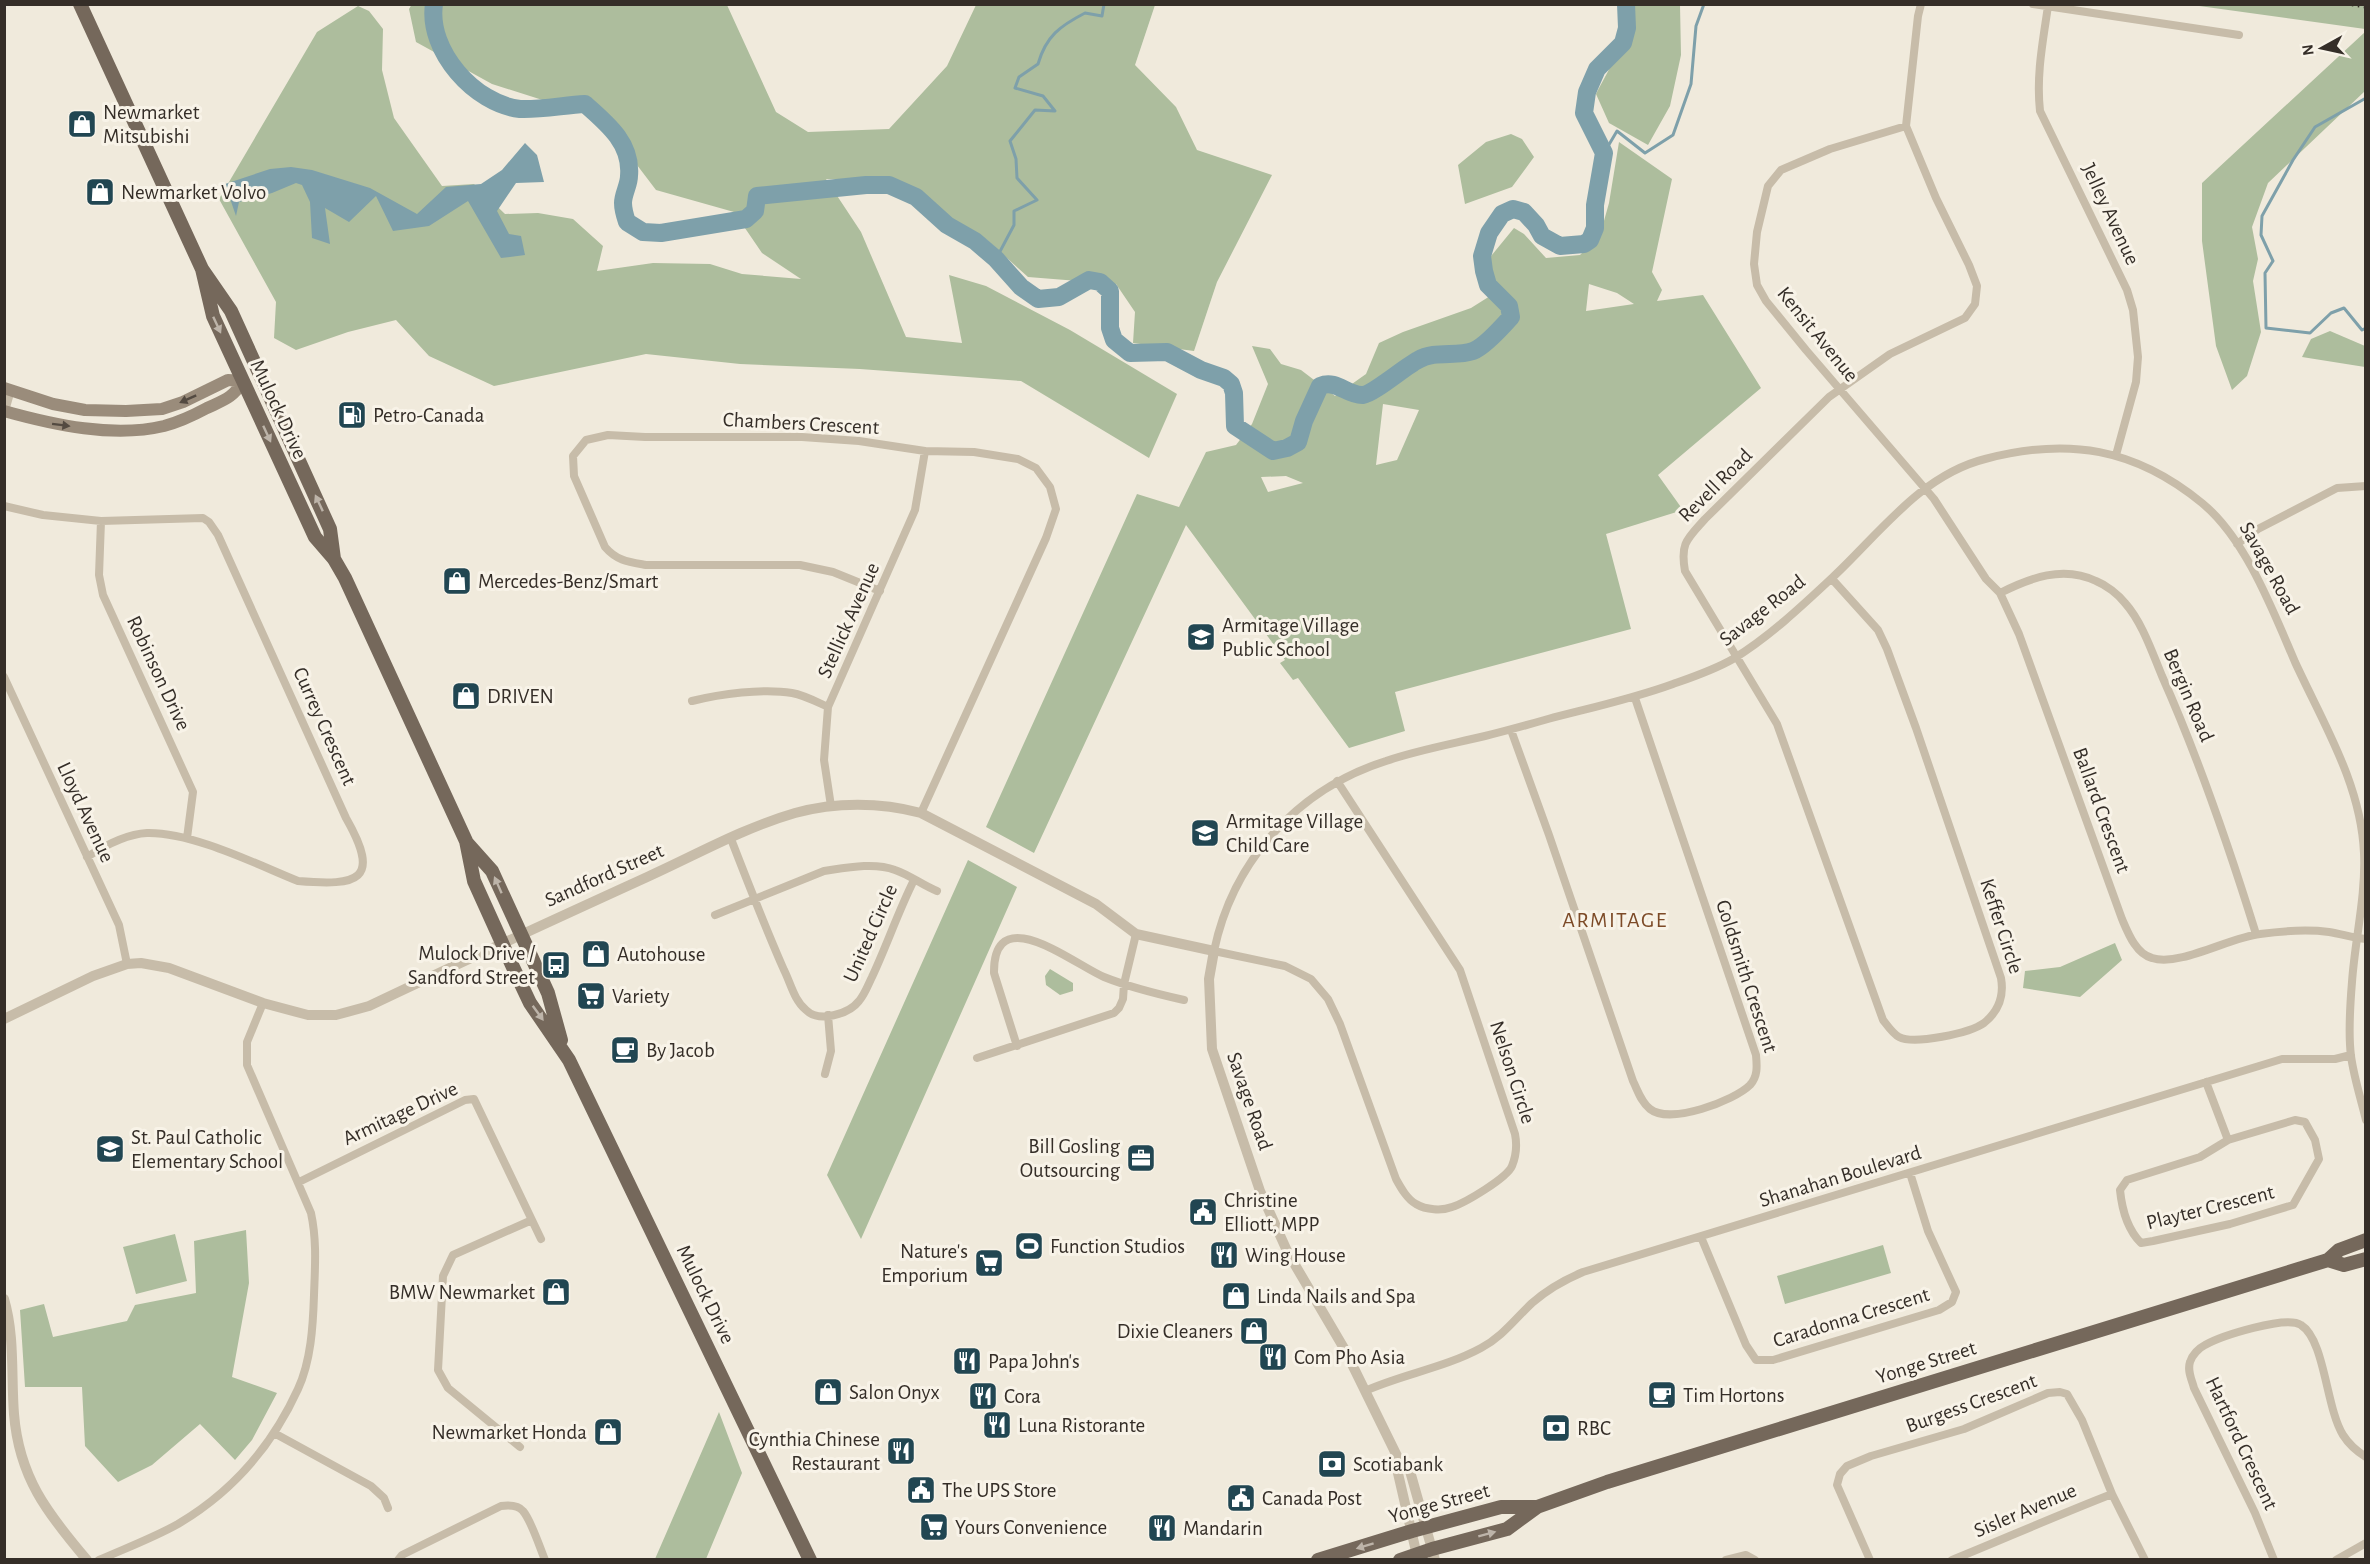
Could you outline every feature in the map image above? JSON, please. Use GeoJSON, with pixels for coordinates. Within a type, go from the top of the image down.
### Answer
{"type":"FeatureCollection","features":[{"type":"Feature","properties":{"kind":"main road","name":"Mulock Drive"},"geometry":{"type":"LineString","coordinates":[[80,4],[202,269],[231,311],[330,529],[334,559]]}},
{"type":"Feature","properties":{"kind":"main road","name":"Mulock Drive"},"geometry":{"type":"LineString","coordinates":[[202,269],[213,316],[315,537],[334,559],[435,771],[466,841],[474,881],[530,1003],[563,1048]]}},
{"type":"Feature","properties":{"kind":"main road"},"geometry":{"type":"LineString","coordinates":[[5,411],[47,423],[109,431],[164,426],[235,395],[243,381],[228,380],[183,402],[162,409],[126,411],[85,410],[53,404],[8,389]]}},
{"type":"Feature","properties":{"kind":"main road","name":"Mulock Drive"},"geometry":{"type":"LineString","coordinates":[[466,841],[492,871],[548,993],[563,1048],[810,1560]]}},
{"type":"Feature","properties":{"kind":"main road","name":"Yonge Street"},"geometry":{"type":"LineString","coordinates":[[1400,1560],[1433,1554],[1507,1529],[1537,1507],[1629,1475],[2328,1260],[2339,1250],[2366,1240]]}},
{"type":"Feature","properties":{"kind":"main road","name":"Yonge Street"},"geometry":{"type":"LineString","coordinates":[[2328,1260],[2344,1265],[2366,1259]]}},
{"type":"Feature","properties":{"kind":"main road","name":"Yonge Street"},"geometry":{"type":"LineString","coordinates":[[1318,1560],[1501,1507],[1537,1507]]}},
{"type":"Feature","properties":{"kind":"street"},"geometry":{"type":"LineString","coordinates":[[1840,389],[1890,354],[1965,318],[1975,304],[1977,286],[1969,265],[1936,198],[1906,126],[1916,25],[1921,4]]}},
{"type":"Feature","properties":{"kind":"street"},"geometry":{"type":"LineString","coordinates":[[2033,4],[2239,35]]}},
{"type":"Feature","properties":{"kind":"street","name":"Jelley Avenue"},"geometry":{"type":"LineString","coordinates":[[2048,6],[2040,60],[2038,94],[2040,111],[2127,290],[2137,333],[2136,382],[2116,455]]}},
{"type":"Feature","properties":{"kind":"street","name":"Kensit Avenue"},"geometry":{"type":"LineString","coordinates":[[1906,126],[1830,149],[1781,170],[1768,186],[1754,264],[1757,285],[1766,301],[1924,489]]}},
{"type":"Feature","properties":{"kind":"street"},"geometry":{"type":"LineString","coordinates":[[243,381],[259,373]]}},
{"type":"Feature","properties":{"kind":"street"},"geometry":{"type":"LineString","coordinates":[[5,411],[8,389]]}},
{"type":"Feature","properties":{"kind":"street","name":"Revell Road"},"geometry":{"type":"LineString","coordinates":[[1738,657],[1729,646],[1685,571],[1682,553],[1688,539],[1704,519],[1828,397],[1840,389]]}},
{"type":"Feature","properties":{"kind":"street","name":"Chambers Crescent"},"geometry":{"type":"LineString","coordinates":[[880,591],[833,572],[800,565],[646,565],[623,562],[605,548],[574,476],[573,456],[586,440],[608,435],[802,437],[859,441],[926,451],[975,452],[1018,459],[1036,468],[1050,487],[1056,509],[1046,538],[921,813]]}},
{"type":"Feature","properties":{"kind":"street","name":"Savage Road"},"geometry":{"type":"LineString","coordinates":[[1418,1557],[1397,1469],[1398,1458],[1345,1350],[1316,1303],[1275,1226],[1212,1049],[1209,979],[1219,929],[1232,894],[1266,839],[1297,808],[1337,781],[1385,761],[1635,698],[1738,657],[1774,630],[1832,579],[1924,489],[1958,468],[1980,460],[2023,450],[2049,447],[2078,448],[2116,455],[2144,466],[2185,490],[2221,521],[2238,544],[2278,621],[2340,757],[2364,832],[2361,939],[2351,983],[2351,1055],[2366,1120]]}},
{"type":"Feature","properties":{"kind":"street","name":"Stellick Avenue"},"geometry":{"type":"LineString","coordinates":[[831,806],[824,759],[828,707],[915,510],[926,451]]}},
{"type":"Feature","properties":{"kind":"street"},"geometry":{"type":"LineString","coordinates":[[2238,544],[2258,529],[2337,488],[2366,486]]}},
{"type":"Feature","properties":{"kind":"street","name":"Ballard Crescent"},"geometry":{"type":"LineString","coordinates":[[1924,489],[1934,499],[1986,579],[2000,593],[2019,634],[2122,919],[2136,945],[2151,958],[2163,960],[2179,958],[2256,934],[2294,930],[2316,931],[2361,939]]}},
{"type":"Feature","properties":{"kind":"street","name":"Currey Crescent"},"geometry":{"type":"LineString","coordinates":[[4,506],[42,515],[101,521],[187,517],[203,518],[209,522],[218,535],[346,818],[359,841],[363,861],[359,875],[354,879],[336,884],[314,884],[297,881],[187,838],[145,833],[123,839],[87,856]]}},
{"type":"Feature","properties":{"kind":"street","name":"Robinson Drive"},"geometry":{"type":"LineString","coordinates":[[101,521],[99,575],[103,595],[193,792],[187,838]]}},
{"type":"Feature","properties":{"kind":"street","name":"Bergin Road"},"geometry":{"type":"LineString","coordinates":[[2000,593],[2041,575],[2080,575],[2096,581],[2125,602],[2156,662],[2185,728],[2256,934]]}},
{"type":"Feature","properties":{"kind":"street","name":"Keffer Circle"},"geometry":{"type":"LineString","coordinates":[[1738,657],[1777,724],[1883,1020],[1898,1037],[1914,1042],[1947,1035],[1983,1023],[1999,1005],[2003,990],[2001,978],[1920,739],[1878,630],[1832,579]]}},
{"type":"Feature","properties":{"kind":"street","name":"Lloyd Avenue"},"geometry":{"type":"LineString","coordinates":[[4,677],[119,925],[127,964]]}},
{"type":"Feature","properties":{"kind":"street"},"geometry":{"type":"LineString","coordinates":[[692,701],[712,696],[783,692],[795,693],[828,707]]}},
{"type":"Feature","properties":{"kind":"street","name":"Goldsmith Crescent"},"geometry":{"type":"LineString","coordinates":[[1511,730],[1641,1099],[1651,1110],[1662,1114],[1677,1115],[1736,1096],[1751,1084],[1758,1072],[1756,1054],[1635,698]]}},
{"type":"Feature","properties":{"kind":"street","name":"Nelson Circle"},"geometry":{"type":"LineString","coordinates":[[1214,951],[1285,966],[1311,979],[1328,999],[1340,1024],[1396,1179],[1404,1193],[1416,1204],[1431,1209],[1452,1208],[1498,1182],[1511,1168],[1515,1152],[1515,1134],[1460,970],[1337,781]]}},
{"type":"Feature","properties":{"kind":"street","name":"Sandford Street"},"geometry":{"type":"LineString","coordinates":[[4,1019],[74,984],[127,964],[141,963],[169,968],[263,1003],[308,1015],[336,1015],[352,1011],[369,1006],[502,942],[731,839],[795,813],[831,806],[881,806],[921,813],[1096,904],[1136,934],[1214,951]]}},
{"type":"Feature","properties":{"kind":"street"},"geometry":{"type":"LineString","coordinates":[[731,839],[753,898],[796,999],[807,1012],[828,1015],[831,1051],[825,1074]]}},
{"type":"Feature","properties":{"kind":"street","name":"United Circle"},"geometry":{"type":"LineString","coordinates":[[715,915],[824,871],[843,868],[895,869],[938,891]]}},
{"type":"Feature","properties":{"kind":"street","name":"United Circle"},"geometry":{"type":"LineString","coordinates":[[828,1015],[852,1008],[861,998],[914,880]]}},
{"type":"Feature","properties":{"kind":"street"},"geometry":{"type":"LineString","coordinates":[[977,1058],[1114,1013],[1123,999],[1124,984],[1136,934]]}},
{"type":"Feature","properties":{"kind":"street"},"geometry":{"type":"LineString","coordinates":[[1017,1046],[994,973],[994,961],[997,952],[1010,940],[1020,937],[1035,940],[1102,976],[1184,1000]]}},
{"type":"Feature","properties":{"kind":"street"},"geometry":{"type":"LineString","coordinates":[[99,1560],[142,1542],[201,1510],[238,1479],[257,1458],[274,1433],[298,1388],[312,1329],[315,1231],[311,1213],[247,1065],[247,1042],[263,1003]]}},
{"type":"Feature","properties":{"kind":"street","name":"Shanahan Boulevard"},"geometry":{"type":"LineString","coordinates":[[1365,1391],[1447,1364],[1482,1348],[1505,1332],[1532,1303],[1556,1284],[1603,1265],[2282,1059],[2335,1059],[2351,1055]]}},
{"type":"Feature","properties":{"kind":"street"},"geometry":{"type":"LineString","coordinates":[[2206,1082],[2228,1140]]}},
{"type":"Feature","properties":{"kind":"street","name":"Armitage Drive"},"geometry":{"type":"LineString","coordinates":[[298,1182],[465,1100],[474,1099],[541,1239]]}},
{"type":"Feature","properties":{"kind":"street","name":"Playter Crescent"},"geometry":{"type":"LineString","coordinates":[[2295,1120],[2306,1122],[2315,1140],[2319,1159],[2293,1205],[2230,1224],[2141,1243],[2131,1233],[2121,1203],[2120,1190],[2127,1180],[2200,1157],[2228,1140],[2295,1120]]}},
{"type":"Feature","properties":{"kind":"street","name":"Caradonna Crescent"},"geometry":{"type":"LineString","coordinates":[[1701,1237],[1746,1346],[1756,1360],[1773,1360],[1939,1310],[1952,1302],[1956,1292],[1928,1232],[1910,1173]]}},
{"type":"Feature","properties":{"kind":"street"},"geometry":{"type":"LineString","coordinates":[[520,1447],[448,1388],[438,1370],[443,1276],[449,1260],[453,1255],[531,1220]]}},
{"type":"Feature","properties":{"kind":"street"},"geometry":{"type":"LineString","coordinates":[[4,1299],[14,1414],[23,1463],[32,1484],[52,1516],[87,1560]]}},
{"type":"Feature","properties":{"kind":"street","name":"Hartford Crescent"},"geometry":{"type":"LineString","coordinates":[[2274,1560],[2255,1513],[2194,1388],[2188,1369],[2190,1360],[2196,1352],[2203,1345],[2220,1338],[2277,1322],[2301,1324],[2309,1332],[2318,1351],[2330,1404],[2343,1435],[2366,1457]]}},
{"type":"Feature","properties":{"kind":"street","name":"Burgess Crescent"},"geometry":{"type":"LineString","coordinates":[[1870,1560],[1837,1485],[1840,1474],[1847,1466],[1871,1456],[1964,1429],[2048,1393],[2060,1392],[2067,1394],[2082,1420],[2112,1494],[2145,1560]]}},
{"type":"Feature","properties":{"kind":"street"},"geometry":{"type":"LineString","coordinates":[[274,1433],[371,1486],[384,1498],[388,1508]]}},
{"type":"Feature","properties":{"kind":"street","name":"Savage Road"},"geometry":{"type":"LineString","coordinates":[[1398,1458],[1408,1464],[1433,1554]]}},
{"type":"Feature","properties":{"kind":"street","name":"Sisler Avenue"},"geometry":{"type":"LineString","coordinates":[[1952,1560],[2112,1494]]}},
{"type":"Feature","properties":{"kind":"street"},"geometry":{"type":"LineString","coordinates":[[398,1560],[402,1555],[417,1547],[507,1505],[524,1512],[545,1560]]}},
{"type":"Feature","properties":{"kind":"street"},"geometry":{"type":"LineString","coordinates":[[2336,1560],[2366,1543]]}},
{"type":"Feature","properties":{"kind":"street"},"geometry":{"type":"LineString","coordinates":[[1726,1560],[1746,1555],[1755,1560]]}},
{"type":"Feature","properties":{"kind":"green space"},"geometry":{"type":"Polygon","coordinates":[[[412,4],[727,5],[776,112],[808,132],[889,129],[947,66],[976,5],[1155,5],[1135,65],[1176,107],[1197,150],[1272,175],[1217,282],[1194,351],[1133,343],[1135,312],[1116,284],[1028,277],[987,240],[881,180],[826,179],[861,232],[906,337],[962,343],[949,275],[986,286],[1070,330],[1177,394],[1149,458],[1021,381],[860,369],[740,364],[646,354],[494,386],[429,356],[396,320],[348,332],[296,350],[274,338],[276,302],[219,199],[317,32],[358,6],[369,11],[383,29],[382,70],[394,118],[442,186],[474,184],[505,214],[538,213],[573,219],[603,246],[597,271],[653,263],[710,264],[742,274],[801,279],[762,253],[734,212],[656,190],[602,119],[492,84],[416,42],[409,9],[412,4]]]}},
{"type":"Feature","properties":{"kind":"green space"},"geometry":{"type":"Polygon","coordinates":[[[1630,5],[1680,5],[1681,55],[1670,106],[1648,145],[1609,123],[1596,94],[1622,40],[1630,5]]]}},
{"type":"Feature","properties":{"kind":"green space"},"geometry":{"type":"Polygon","coordinates":[[[2192,5],[2365,5],[2365,29],[2192,5]]]}},
{"type":"Feature","properties":{"kind":"green space"},"geometry":{"type":"Polygon","coordinates":[[[2365,32],[2365,91],[2268,183],[2252,227],[2258,259],[2253,281],[2261,332],[2247,376],[2232,390],[2216,346],[2202,241],[2202,183],[2365,32]]]}},
{"type":"Feature","properties":{"kind":"green space"},"geometry":{"type":"Polygon","coordinates":[[[1511,134],[1522,139],[1534,157],[1512,187],[1465,204],[1458,165],[1486,142],[1511,134]]]}},
{"type":"Feature","properties":{"kind":"green space"},"geometry":{"type":"Polygon","coordinates":[[[1619,142],[1672,179],[1652,272],[1662,290],[1657,301],[1703,295],[1761,388],[1658,475],[1683,510],[1606,534],[1631,629],[1395,692],[1405,731],[1349,748],[1298,678],[1293,680],[1280,663],[1285,660],[1186,525],[1034,853],[986,827],[1137,494],[1179,507],[1206,452],[1236,445],[1252,424],[1268,384],[1252,346],[1270,349],[1281,364],[1301,370],[1335,396],[1366,374],[1379,343],[1471,308],[1498,291],[1487,261],[1514,228],[1524,234],[1546,258],[1580,255],[1600,235],[1609,203],[1619,142]],[[1589,284],[1586,311],[1634,304],[1617,293],[1589,284]],[[1383,404],[1376,465],[1397,460],[1419,410],[1383,404]],[[1286,476],[1261,477],[1268,492],[1303,483],[1286,476]]]}},
{"type":"Feature","properties":{"kind":"green space"},"geometry":{"type":"Polygon","coordinates":[[[2330,331],[2365,346],[2365,367],[2302,357],[2311,339],[2330,331]]]}},
{"type":"Feature","properties":{"kind":"green space"},"geometry":{"type":"Polygon","coordinates":[[[968,860],[1017,887],[861,1239],[827,1175],[968,860]]]}},
{"type":"Feature","properties":{"kind":"green space"},"geometry":{"type":"Polygon","coordinates":[[[2115,943],[2122,960],[2080,997],[2023,988],[2025,971],[2060,967],[2115,943]]]}},
{"type":"Feature","properties":{"kind":"green space"},"geometry":{"type":"Polygon","coordinates":[[[1050,969],[1073,983],[1073,991],[1060,995],[1046,985],[1045,976],[1050,969]]]}},
{"type":"Feature","properties":{"kind":"green space"},"geometry":{"type":"Polygon","coordinates":[[[246,1230],[249,1283],[232,1377],[277,1393],[252,1440],[235,1460],[200,1424],[152,1465],[118,1482],[85,1446],[82,1387],[25,1387],[20,1310],[44,1304],[53,1337],[127,1321],[135,1305],[196,1293],[194,1241],[246,1230]]]}},
{"type":"Feature","properties":{"kind":"green space"},"geometry":{"type":"Polygon","coordinates":[[[175,1234],[187,1281],[136,1294],[123,1247],[175,1234]]]}},
{"type":"Feature","properties":{"kind":"green space"},"geometry":{"type":"Polygon","coordinates":[[[1883,1245],[1891,1273],[1785,1304],[1777,1276],[1883,1245]]]}},
{"type":"Feature","properties":{"kind":"green space"},"geometry":{"type":"Polygon","coordinates":[[[719,1412],[742,1473],[706,1559],[655,1559],[719,1412]]]}},
{"type":"Feature","properties":{"kind":"water"},"geometry":{"type":"Polygon","coordinates":[[[525,143],[537,155],[544,182],[516,183],[497,211],[509,234],[521,236],[525,255],[501,258],[468,201],[429,226],[393,231],[376,196],[349,222],[325,208],[330,244],[312,238],[310,202],[302,185],[296,183],[272,193],[239,202],[236,216],[225,184],[270,169],[291,167],[312,170],[370,188],[417,214],[446,187],[481,184],[502,170],[525,143]]]}},
{"type":"Feature","properties":{"kind":"waterway"},"geometry":{"type":"LineString","coordinates":[[434,4],[434,22],[438,40],[446,57],[471,86],[503,105],[520,109],[585,104],[610,127],[622,144],[629,165],[629,179],[623,203],[626,220],[643,232],[661,233],[746,219],[755,211],[757,196],[866,185],[889,185],[916,197],[947,225],[975,241],[996,259],[1021,287],[1038,299],[1059,297],[1089,280],[1100,282],[1110,291],[1110,328],[1114,340],[1130,353],[1167,352],[1201,370],[1224,378],[1231,384],[1234,393],[1235,426],[1273,451],[1287,448],[1298,442],[1304,421],[1320,386],[1326,384],[1337,386],[1357,395],[1363,395],[1418,360],[1431,355],[1473,351],[1498,331],[1511,317],[1509,306],[1488,285],[1482,256],[1489,233],[1502,214],[1513,209],[1524,212],[1542,236],[1560,246],[1584,244],[1590,240],[1595,228],[1595,205],[1604,153],[1584,113],[1587,92],[1597,69],[1623,43],[1627,28],[1626,4]]}},
{"type":"Feature","properties":{"kind":"waterway"},"geometry":{"type":"LineString","coordinates":[[996,259],[1014,225],[1014,211],[1037,200],[1017,178],[1016,159],[1010,141],[1035,110],[1055,111],[1043,96],[1015,88],[1019,77],[1038,64],[1045,46],[1061,27],[1085,13],[1102,16],[1104,4]]}},
{"type":"Feature","properties":{"kind":"waterway"},"geometry":{"type":"LineString","coordinates":[[1604,153],[1617,131],[1645,153],[1673,135],[1691,84],[1696,26],[1704,4]]}},
{"type":"Feature","properties":{"kind":"waterway"},"geometry":{"type":"LineString","coordinates":[[2366,98],[2315,127],[2293,160],[2262,216],[2261,235],[2273,261],[2265,273],[2266,328],[2310,333],[2331,313],[2344,308],[2362,330],[2366,328]]}},
{"type":"Feature","properties":{"kind":"railway"},"geometry":{"type":"LineString","coordinates":[[2346,4],[2366,7]]}},
{"type":"Feature","properties":{"kind":"place","name":"Newmarket Mitsubishi"},"geometry":{"type":"Point","coordinates":[82,124]}},
{"type":"Feature","properties":{"kind":"place","name":"Newmarket Volvo"},"geometry":{"type":"Point","coordinates":[100,192]}},
{"type":"Feature","properties":{"kind":"place","name":"Petro-Canada"},"geometry":{"type":"Point","coordinates":[352,415]}},
{"type":"Feature","properties":{"kind":"place","name":"Mercedes-Benz/Smart"},"geometry":{"type":"Point","coordinates":[457,581]}},
{"type":"Feature","properties":{"kind":"place","name":"Armitage Village Public School"},"geometry":{"type":"Point","coordinates":[1201,637]}},
{"type":"Feature","properties":{"kind":"place","name":"DRIVEN"},"geometry":{"type":"Point","coordinates":[466,696]}},
{"type":"Feature","properties":{"kind":"place","name":"Armitage Village Child Care"},"geometry":{"type":"Point","coordinates":[1205,833]}},
{"type":"Feature","properties":{"kind":"place","name":"Autohouse"},"geometry":{"type":"Point","coordinates":[596,954]}},
{"type":"Feature","properties":{"kind":"place","name":"Mulock Drive / Sandford Street"},"geometry":{"type":"Point","coordinates":[556,965]}},
{"type":"Feature","properties":{"kind":"place","name":"Variety"},"geometry":{"type":"Point","coordinates":[591,996]}},
{"type":"Feature","properties":{"kind":"place","name":"By Jacob"},"geometry":{"type":"Point","coordinates":[625,1050]}},
{"type":"Feature","properties":{"kind":"place","name":"St. Paul Catholic Elementary School"},"geometry":{"type":"Point","coordinates":[110,1149]}},
{"type":"Feature","properties":{"kind":"place","name":"Bill Gosling Outsourcing"},"geometry":{"type":"Point","coordinates":[1141,1158]}},
{"type":"Feature","properties":{"kind":"place","name":"Christine Elliott, MPP"},"geometry":{"type":"Point","coordinates":[1203,1212]}},
{"type":"Feature","properties":{"kind":"place","name":"Function Studios"},"geometry":{"type":"Point","coordinates":[1029,1246]}},
{"type":"Feature","properties":{"kind":"place","name":"Wing House"},"geometry":{"type":"Point","coordinates":[1224,1255]}},
{"type":"Feature","properties":{"kind":"place","name":"Nature's Emporium"},"geometry":{"type":"Point","coordinates":[989,1263]}},
{"type":"Feature","properties":{"kind":"place","name":"BMW Newmarket"},"geometry":{"type":"Point","coordinates":[556,1292]}},
{"type":"Feature","properties":{"kind":"place","name":"Linda Nails and Spa"},"geometry":{"type":"Point","coordinates":[1236,1296]}},
{"type":"Feature","properties":{"kind":"place","name":"Dixie Cleaners"},"geometry":{"type":"Point","coordinates":[1254,1331]}},
{"type":"Feature","properties":{"kind":"place","name":"Com Pho Asia"},"geometry":{"type":"Point","coordinates":[1273,1357]}},
{"type":"Feature","properties":{"kind":"place","name":"Papa John's"},"geometry":{"type":"Point","coordinates":[967,1361]}},
{"type":"Feature","properties":{"kind":"place","name":"Salon Onyx"},"geometry":{"type":"Point","coordinates":[828,1392]}},
{"type":"Feature","properties":{"kind":"place","name":"Tim Hortons"},"geometry":{"type":"Point","coordinates":[1662,1395]}},
{"type":"Feature","properties":{"kind":"place","name":"Cora"},"geometry":{"type":"Point","coordinates":[983,1396]}},
{"type":"Feature","properties":{"kind":"place","name":"Luna Ristorante"},"geometry":{"type":"Point","coordinates":[997,1425]}},
{"type":"Feature","properties":{"kind":"place","name":"RBC"},"geometry":{"type":"Point","coordinates":[1556,1428]}},
{"type":"Feature","properties":{"kind":"place","name":"Newmarket Honda"},"geometry":{"type":"Point","coordinates":[608,1432]}},
{"type":"Feature","properties":{"kind":"place","name":"Cynthia Chinese Restaurant"},"geometry":{"type":"Point","coordinates":[901,1451]}},
{"type":"Feature","properties":{"kind":"place","name":"Scotiabank"},"geometry":{"type":"Point","coordinates":[1332,1464]}},
{"type":"Feature","properties":{"kind":"place","name":"The UPS Store"},"geometry":{"type":"Point","coordinates":[921,1490]}},
{"type":"Feature","properties":{"kind":"place","name":"Canada Post"},"geometry":{"type":"Point","coordinates":[1241,1498]}},
{"type":"Feature","properties":{"kind":"place","name":"Yours Convenience"},"geometry":{"type":"Point","coordinates":[934,1527]}},
{"type":"Feature","properties":{"kind":"place","name":"Mandarin"},"geometry":{"type":"Point","coordinates":[1162,1528]}},
{"type":"Feature","properties":{"kind":"district","name":"ARMITAGE"},"geometry":{"type":"Point","coordinates":[1615,919]}}]}
